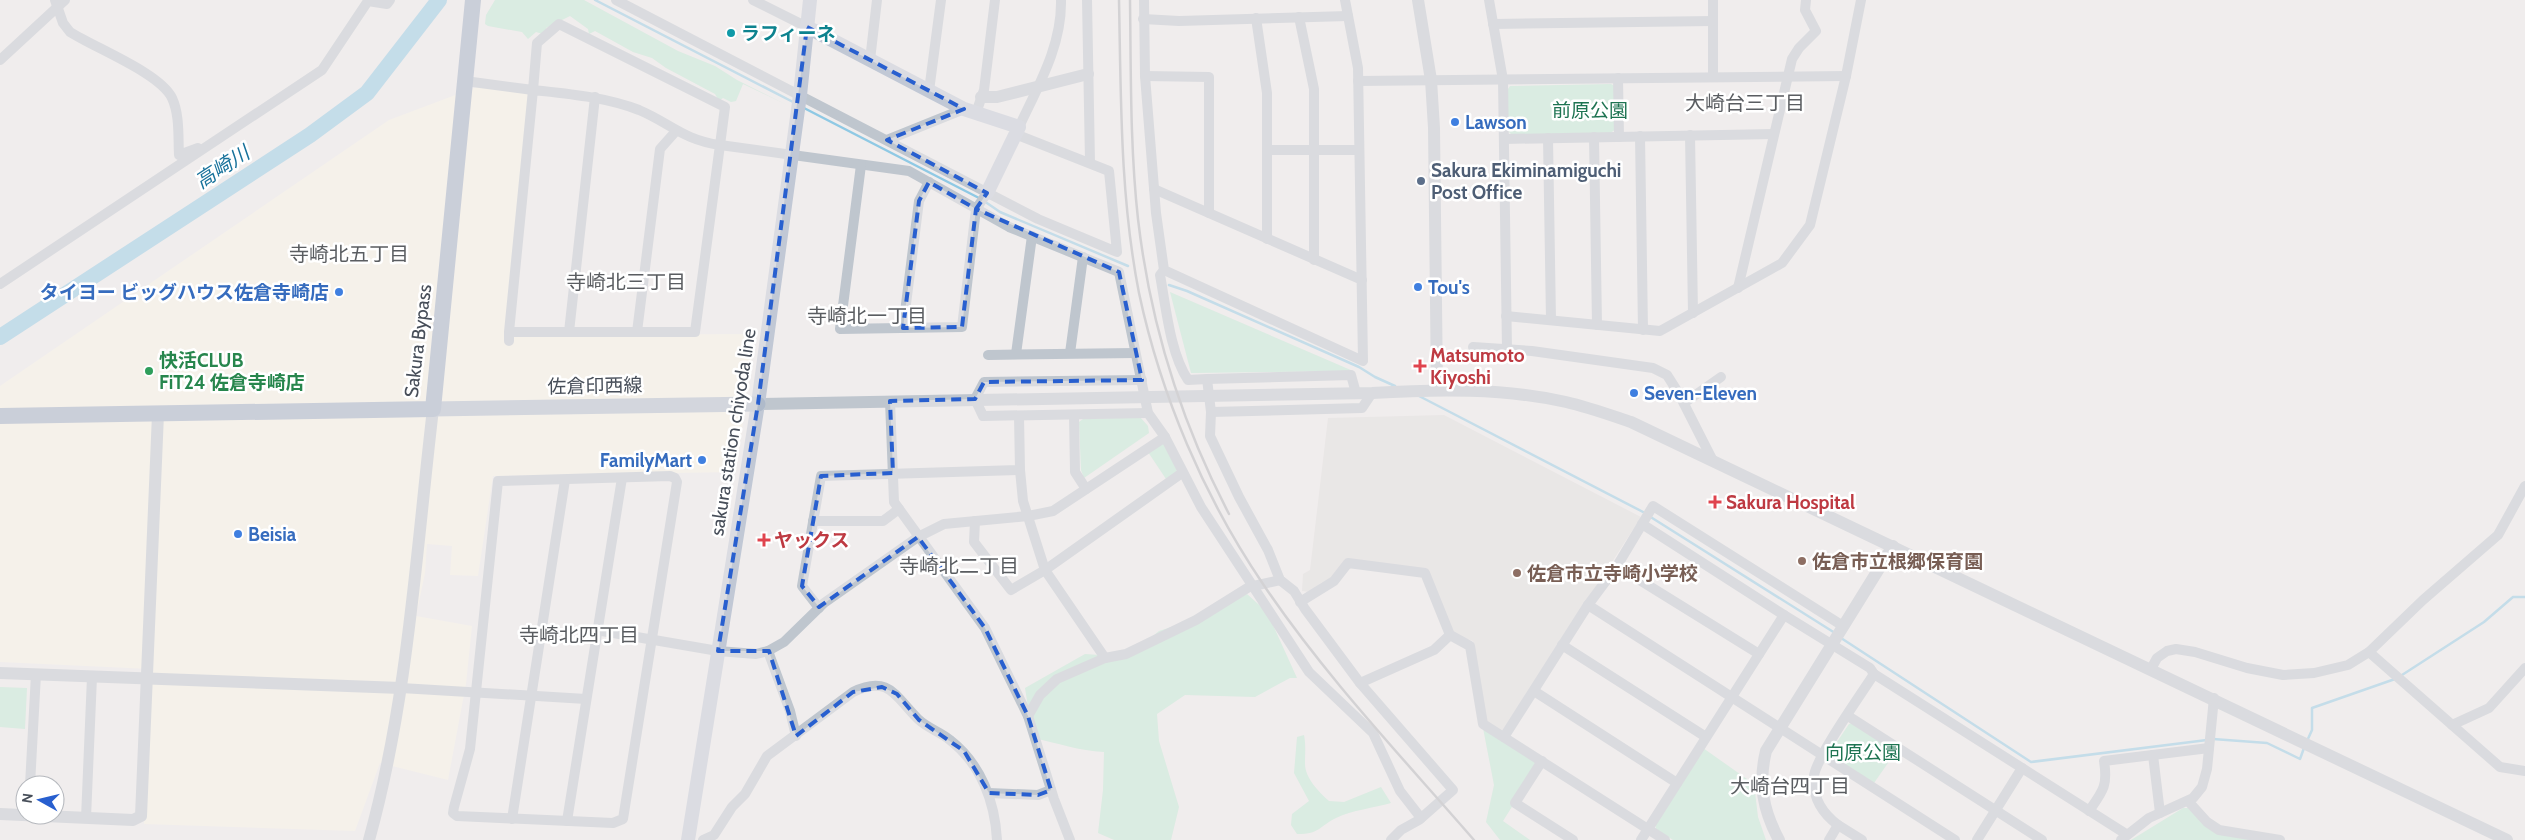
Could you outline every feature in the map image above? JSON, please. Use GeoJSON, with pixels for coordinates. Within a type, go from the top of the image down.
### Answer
{"type":"FeatureCollection","features":[{"type":"Feature","properties":{"kind":"highway","name":"Sakura Bypass"},"geometry":{"type":"LineString","coordinates":[[0,416],[432,409],[473,0]]}},
{"type":"Feature","properties":{"kind":"main road","name":"sakura station chiyoda line"},"geometry":{"type":"LineString","coordinates":[[688,840],[758,404],[800,95],[810,0]]}},
{"type":"Feature","properties":{"kind":"main road"},"geometry":{"type":"LineString","coordinates":[[807,28],[929,91],[1017,131],[987,193]]}},
{"type":"Feature","properties":{"kind":"main road","name":"佐倉印西線"},"geometry":{"type":"LineString","coordinates":[[432,409],[758,404]]}},
{"type":"Feature","properties":{"kind":"street"},"geometry":{"type":"LineString","coordinates":[[0,60],[56,3],[65,0]]}},
{"type":"Feature","properties":{"kind":"street"},"geometry":{"type":"LineString","coordinates":[[0,284],[322,70],[369,1],[387,4],[390,0]]}},
{"type":"Feature","properties":{"kind":"street"},"geometry":{"type":"LineString","coordinates":[[753,0],[807,28]]}},
{"type":"Feature","properties":{"kind":"street"},"geometry":{"type":"LineString","coordinates":[[870,60],[877,0]]}},
{"type":"Feature","properties":{"kind":"street"},"geometry":{"type":"LineString","coordinates":[[929,91],[940,0]]}},
{"type":"Feature","properties":{"kind":"street"},"geometry":{"type":"LineString","coordinates":[[887,140],[970,111],[981,96],[995,0]]}},
{"type":"Feature","properties":{"kind":"street"},"geometry":{"type":"LineString","coordinates":[[619,1],[1038,219],[1117,252],[1109,171],[1017,131],[1056,46],[1062,19],[1061,0]]}},
{"type":"Feature","properties":{"kind":"street"},"geometry":{"type":"LineString","coordinates":[[1087,0],[1090,162]]}},
{"type":"Feature","properties":{"kind":"street"},"geometry":{"type":"LineString","coordinates":[[1144,0],[1145,76],[1154,189],[1164,270],[1160,275],[1169,323],[1183,373],[1188,380],[1351,376],[1356,393]]}},
{"type":"Feature","properties":{"kind":"street"},"geometry":{"type":"LineString","coordinates":[[1164,270],[1363,361],[1358,81],[1345,0]]}},
{"type":"Feature","properties":{"kind":"street"},"geometry":{"type":"LineString","coordinates":[[1418,0],[1431,80],[1437,389]]}},
{"type":"Feature","properties":{"kind":"street"},"geometry":{"type":"LineString","coordinates":[[1489,0],[1502,80],[1507,350]]}},
{"type":"Feature","properties":{"kind":"street"},"geometry":{"type":"LineString","coordinates":[[1713,0],[1713,77]]}},
{"type":"Feature","properties":{"kind":"street"},"geometry":{"type":"LineString","coordinates":[[1738,288],[1792,59],[1799,48],[1816,31],[1805,10],[1806,0]]}},
{"type":"Feature","properties":{"kind":"street"},"geometry":{"type":"LineString","coordinates":[[1506,316],[1660,331],[1782,263],[1810,225],[1846,76],[1861,0]]}},
{"type":"Feature","properties":{"kind":"street"},"geometry":{"type":"LineString","coordinates":[[56,3],[70,32],[146,74],[163,86],[172,99],[176,116],[179,156],[210,146]]}},
{"type":"Feature","properties":{"kind":"street"},"geometry":{"type":"LineString","coordinates":[[1143,19],[1179,21],[1348,16]]}},
{"type":"Feature","properties":{"kind":"street"},"geometry":{"type":"LineString","coordinates":[[1299,17],[1314,89],[1314,260]]}},
{"type":"Feature","properties":{"kind":"street"},"geometry":{"type":"LineString","coordinates":[[1256,18],[1267,93],[1267,239]]}},
{"type":"Feature","properties":{"kind":"street"},"geometry":{"type":"LineString","coordinates":[[1493,24],[1713,21]]}},
{"type":"Feature","properties":{"kind":"street"},"geometry":{"type":"LineString","coordinates":[[559,24],[725,107],[694,332],[569,332],[509,336],[533,90],[537,44],[559,24]]}},
{"type":"Feature","properties":{"kind":"street"},"geometry":{"type":"LineString","coordinates":[[981,96],[998,97],[1088,74]]}},
{"type":"Feature","properties":{"kind":"street"},"geometry":{"type":"LineString","coordinates":[[1145,76],[1209,77],[1209,213]]}},
{"type":"Feature","properties":{"kind":"street"},"geometry":{"type":"LineString","coordinates":[[1358,81],[1846,76]]}},
{"type":"Feature","properties":{"kind":"street"},"geometry":{"type":"LineString","coordinates":[[1618,78],[1619,136]]}},
{"type":"Feature","properties":{"kind":"street"},"geometry":{"type":"LineString","coordinates":[[465,81],[595,97],[640,111],[699,142],[909,171],[976,209],[1032,236],[1119,272],[1148,413],[1165,437],[1201,507],[1310,672],[1373,733],[1400,791],[1422,818]]}},
{"type":"Feature","properties":{"kind":"street"},"geometry":{"type":"LineString","coordinates":[[569,332],[595,97]]}},
{"type":"Feature","properties":{"kind":"street"},"geometry":{"type":"LineString","coordinates":[[637,332],[660,148],[676,131]]}},
{"type":"Feature","properties":{"kind":"street"},"geometry":{"type":"LineString","coordinates":[[1504,139],[1774,134]]}},
{"type":"Feature","properties":{"kind":"street"},"geometry":{"type":"LineString","coordinates":[[1690,135],[1693,313]]}},
{"type":"Feature","properties":{"kind":"street"},"geometry":{"type":"LineString","coordinates":[[1640,136],[1643,330]]}},
{"type":"Feature","properties":{"kind":"street"},"geometry":{"type":"LineString","coordinates":[[1594,137],[1597,325]]}},
{"type":"Feature","properties":{"kind":"street"},"geometry":{"type":"LineString","coordinates":[[1548,138],[1551,320]]}},
{"type":"Feature","properties":{"kind":"street"},"geometry":{"type":"LineString","coordinates":[[1267,150],[1359,150]]}},
{"type":"Feature","properties":{"kind":"street"},"geometry":{"type":"LineString","coordinates":[[861,165],[840,329],[962,327],[976,209],[987,193]]}},
{"type":"Feature","properties":{"kind":"street"},"geometry":{"type":"LineString","coordinates":[[903,328],[919,202],[929,182]]}},
{"type":"Feature","properties":{"kind":"street"},"geometry":{"type":"LineString","coordinates":[[1154,189],[1362,280]]}},
{"type":"Feature","properties":{"kind":"street"},"geometry":{"type":"LineString","coordinates":[[1016,354],[1032,236]]}},
{"type":"Feature","properties":{"kind":"street"},"geometry":{"type":"LineString","coordinates":[[1070,353],[1084,257]]}},
{"type":"Feature","properties":{"kind":"street"},"geometry":{"type":"LineString","coordinates":[[1473,347],[1532,351],[1653,368],[1667,375],[1684,403],[1712,461]]}},
{"type":"Feature","properties":{"kind":"street"},"geometry":{"type":"LineString","coordinates":[[988,355],[1135,353]]}},
{"type":"Feature","properties":{"kind":"street"},"geometry":{"type":"LineString","coordinates":[[1684,403],[1721,377]]}},
{"type":"Feature","properties":{"kind":"street"},"geometry":{"type":"LineString","coordinates":[[1207,379],[1211,412],[1210,436],[1239,497],[1268,550],[1280,580],[1294,591],[1300,602],[1360,683],[1453,790],[1422,818],[1401,830],[1391,840]]}},
{"type":"Feature","properties":{"kind":"street"},"geometry":{"type":"LineString","coordinates":[[975,399],[984,382],[1142,380]]}},
{"type":"Feature","properties":{"kind":"street"},"geometry":{"type":"LineString","coordinates":[[758,404],[890,402],[941,399],[1372,393],[1437,389],[1541,397],[1567,402],[1632,422],[2214,698],[2507,840]]}},
{"type":"Feature","properties":{"kind":"street"},"geometry":{"type":"LineString","coordinates":[[1211,412],[1362,408],[1372,393]]}},
{"type":"Feature","properties":{"kind":"street"},"geometry":{"type":"LineString","coordinates":[[975,399],[983,416],[1148,413]]}},
{"type":"Feature","properties":{"kind":"street"},"geometry":{"type":"LineString","coordinates":[[890,402],[894,502],[985,628],[1028,716],[1051,790],[1070,840]]}},
{"type":"Feature","properties":{"kind":"street"},"geometry":{"type":"LineString","coordinates":[[369,840],[385,776],[401,688],[432,409]]}},
{"type":"Feature","properties":{"kind":"street"},"geometry":{"type":"LineString","coordinates":[[65,817],[133,820],[141,816],[158,414]]}},
{"type":"Feature","properties":{"kind":"street"},"geometry":{"type":"LineString","coordinates":[[1074,415],[1075,472],[1086,489]]}},
{"type":"Feature","properties":{"kind":"street"},"geometry":{"type":"LineString","coordinates":[[1019,416],[1020,470],[1023,501],[1045,570],[1105,658]]}},
{"type":"Feature","properties":{"kind":"street"},"geometry":{"type":"LineString","coordinates":[[596,630],[718,651],[756,654],[768,651],[784,642],[820,608],[918,537],[944,524],[1028,516],[1053,511],[1165,437]]}},
{"type":"Feature","properties":{"kind":"street"},"geometry":{"type":"LineString","coordinates":[[820,608],[802,586],[821,476],[893,472],[1020,470]]}},
{"type":"Feature","properties":{"kind":"street"},"geometry":{"type":"LineString","coordinates":[[975,521],[974,542],[1011,590],[1045,570],[1182,473]]}},
{"type":"Feature","properties":{"kind":"street"},"geometry":{"type":"LineString","coordinates":[[677,477],[623,819],[613,824],[457,816],[453,813],[470,749],[498,481],[622,478],[677,477]]}},
{"type":"Feature","properties":{"kind":"street"},"geometry":{"type":"LineString","coordinates":[[567,821],[596,630],[622,478]]}},
{"type":"Feature","properties":{"kind":"street"},"geometry":{"type":"LineString","coordinates":[[512,819],[565,480]]}},
{"type":"Feature","properties":{"kind":"street"},"geometry":{"type":"LineString","coordinates":[[2151,669],[2157,658],[2167,651],[2176,649],[2195,652],[2265,672],[2290,675],[2334,670],[2348,666],[2369,652],[2423,600],[2498,535],[2525,486]]}},
{"type":"Feature","properties":{"kind":"street"},"geometry":{"type":"LineString","coordinates":[[1504,737],[1588,605],[1618,566],[1653,506],[1843,626]]}},
{"type":"Feature","properties":{"kind":"street"},"geometry":{"type":"LineString","coordinates":[[813,521],[883,521],[899,509]]}},
{"type":"Feature","properties":{"kind":"street"},"geometry":{"type":"LineString","coordinates":[[1642,524],[1784,615],[1832,643],[1870,668],[1874,674],[2089,811],[2123,837],[2149,818],[2188,801],[2202,787],[2208,769],[2214,698]]}},
{"type":"Feature","properties":{"kind":"street"},"geometry":{"type":"LineString","coordinates":[[1779,840],[1764,806],[1761,787],[1761,771],[1766,751],[1779,727],[1893,546]]}},
{"type":"Feature","properties":{"kind":"street"},"geometry":{"type":"LineString","coordinates":[[1300,602],[1334,581],[1348,563],[1425,574],[1450,635],[1470,646],[1483,724],[1665,840]]}},
{"type":"Feature","properties":{"kind":"street"},"geometry":{"type":"LineString","coordinates":[[1618,566],[1759,654]]}},
{"type":"Feature","properties":{"kind":"street"},"geometry":{"type":"LineString","coordinates":[[1028,716],[1040,695],[1057,679],[1105,658],[1126,654],[1196,620],[1249,587],[1280,580]]}},
{"type":"Feature","properties":{"kind":"street"},"geometry":{"type":"LineString","coordinates":[[1588,605],[1955,840]]}},
{"type":"Feature","properties":{"kind":"street"},"geometry":{"type":"LineString","coordinates":[[1641,840],[1784,615]]}},
{"type":"Feature","properties":{"kind":"street"},"geometry":{"type":"LineString","coordinates":[[1360,683],[1434,650],[1450,635]]}},
{"type":"Feature","properties":{"kind":"street"},"geometry":{"type":"LineString","coordinates":[[1562,645],[1706,737]]}},
{"type":"Feature","properties":{"kind":"street"},"geometry":{"type":"LineString","coordinates":[[768,651],[790,711],[796,736]]}},
{"type":"Feature","properties":{"kind":"street"},"geometry":{"type":"LineString","coordinates":[[2369,652],[2500,767],[2525,771]]}},
{"type":"Feature","properties":{"kind":"street"},"geometry":{"type":"LineString","coordinates":[[2452,724],[2489,708],[2525,668]]}},
{"type":"Feature","properties":{"kind":"street"},"geometry":{"type":"LineString","coordinates":[[0,672],[401,688],[476,694],[586,699]]}},
{"type":"Feature","properties":{"kind":"street"},"geometry":{"type":"LineString","coordinates":[[31,775],[36,674]]}},
{"type":"Feature","properties":{"kind":"street"},"geometry":{"type":"LineString","coordinates":[[1862,840],[1838,825],[1821,808],[1816,796],[1814,775],[1823,755],[1874,674]]}},
{"type":"Feature","properties":{"kind":"street"},"geometry":{"type":"LineString","coordinates":[[86,818],[92,677]]}},
{"type":"Feature","properties":{"kind":"street"},"geometry":{"type":"LineString","coordinates":[[703,840],[714,835],[732,807],[745,794],[767,756],[853,692],[860,689],[888,688],[897,694],[919,720],[949,738],[964,751],[989,793],[997,840]]}},
{"type":"Feature","properties":{"kind":"street"},"geometry":{"type":"LineString","coordinates":[[1534,691],[1677,782]]}},
{"type":"Feature","properties":{"kind":"street"},"geometry":{"type":"LineString","coordinates":[[1848,716],[2042,840]]}},
{"type":"Feature","properties":{"kind":"street"},"geometry":{"type":"LineString","coordinates":[[2089,811],[2105,788],[2107,778],[2104,761],[2209,748]]}},
{"type":"Feature","properties":{"kind":"street"},"geometry":{"type":"LineString","coordinates":[[2153,755],[2160,813]]}},
{"type":"Feature","properties":{"kind":"street"},"geometry":{"type":"LineString","coordinates":[[1542,761],[1515,803],[1573,840]]}},
{"type":"Feature","properties":{"kind":"street"},"geometry":{"type":"LineString","coordinates":[[1977,840],[2022,768]]}},
{"type":"Feature","properties":{"kind":"street"},"geometry":{"type":"LineString","coordinates":[[989,793],[1038,794],[1051,790]]}},
{"type":"Feature","properties":{"kind":"street"},"geometry":{"type":"LineString","coordinates":[[2188,801],[2207,822],[2219,830],[2280,840]]}},
{"type":"Feature","properties":{"kind":"street"},"geometry":{"type":"LineString","coordinates":[[0,814],[15,815]]}},
{"type":"Feature","properties":{"kind":"street"},"geometry":{"type":"LineString","coordinates":[[1829,840],[1838,825]]}},
{"type":"Feature","properties":{"kind":"highlighted area"},"geometry":{"type":"Polygon","coordinates":[[[807,27],[964,109],[887,140],[987,193],[976,209],[1119,272],[1142,380],[984,382],[975,399],[890,401],[893,473],[821,476],[802,586],[819,607],[918,537],[985,628],[1028,716],[1051,790],[1038,795],[989,793],[964,751],[919,720],[897,694],[882,687],[853,692],[796,736],[769,651],[718,651],[758,404],[807,27]],[[929,182],[919,201],[903,328],[962,327],[976,209],[929,182]]]}},
{"type":"Feature","properties":{"kind":"shaded area"},"geometry":{"type":"Polygon","coordinates":[[[482,85],[530,92],[505,335],[755,334],[736,472],[493,476],[478,576],[450,575],[452,546],[427,544],[425,573],[416,616],[472,626],[466,684],[448,780],[380,763],[355,831],[144,824],[150,669],[0,662],[0,386],[389,120],[482,85]]]}},
{"type":"Feature","properties":{"kind":"shaded area","name":"佐倉市立寺崎小学校"},"geometry":{"type":"Polygon","coordinates":[[[1444,415],[1641,517],[1504,730],[1497,730],[1485,720],[1473,641],[1453,634],[1429,579],[1364,562],[1321,583],[1309,592],[1302,591],[1303,574],[1310,570],[1328,418],[1444,415]]]}},
{"type":"Feature","properties":{"kind":"green space"},"geometry":{"type":"Polygon","coordinates":[[[495,0],[584,0],[678,51],[715,66],[737,80],[787,105],[743,84],[736,101],[731,102],[723,98],[719,101],[715,94],[666,68],[652,58],[633,52],[595,31],[589,34],[588,29],[570,16],[546,28],[546,35],[536,32],[528,39],[522,32],[488,26],[485,24],[486,15],[495,0]]]}},
{"type":"Feature","properties":{"kind":"green space","name":"前原公園"},"geometry":{"type":"Polygon","coordinates":[[[1611,84],[1615,86],[1616,129],[1609,134],[1511,134],[1508,131],[1508,89],[1510,86],[1611,84]]]}},
{"type":"Feature","properties":{"kind":"green space"},"geometry":{"type":"Polygon","coordinates":[[[1170,292],[1353,371],[1191,373],[1170,292]]]}},
{"type":"Feature","properties":{"kind":"green space"},"geometry":{"type":"Polygon","coordinates":[[[1140,417],[1148,426],[1149,433],[1084,478],[1081,470],[1079,422],[1083,419],[1140,417]]]}},
{"type":"Feature","properties":{"kind":"green space"},"geometry":{"type":"Polygon","coordinates":[[[1161,443],[1164,444],[1177,470],[1166,479],[1148,452],[1161,443]]]}},
{"type":"Feature","properties":{"kind":"green space"},"geometry":{"type":"Polygon","coordinates":[[[1247,594],[1267,612],[1297,678],[1290,678],[1255,697],[1185,695],[1157,714],[1159,741],[1179,807],[1171,840],[1114,840],[1098,833],[1103,790],[1104,752],[1033,738],[1025,688],[1085,654],[1127,657],[1159,631],[1199,618],[1247,594]]]}},
{"type":"Feature","properties":{"kind":"green space"},"geometry":{"type":"Polygon","coordinates":[[[0,687],[27,688],[25,729],[0,727],[0,687]]]}},
{"type":"Feature","properties":{"kind":"green space","name":"向原公園"},"geometry":{"type":"Polygon","coordinates":[[[1855,722],[1897,750],[1874,783],[1833,757],[1831,751],[1849,724],[1855,722]]]}},
{"type":"Feature","properties":{"kind":"green space"},"geometry":{"type":"Polygon","coordinates":[[[1483,728],[1539,764],[1503,821],[1530,840],[1500,840],[1486,822],[1494,785],[1483,728]]]}},
{"type":"Feature","properties":{"kind":"green space"},"geometry":{"type":"Polygon","coordinates":[[[1304,735],[1307,774],[1317,789],[1329,801],[1344,802],[1381,787],[1391,803],[1342,815],[1311,833],[1297,834],[1291,825],[1292,814],[1309,801],[1294,773],[1297,737],[1304,735]]]}},
{"type":"Feature","properties":{"kind":"green space"},"geometry":{"type":"Polygon","coordinates":[[[1703,748],[1754,784],[1758,817],[1766,840],[1673,840],[1656,829],[1655,823],[1703,748]]]}},
{"type":"Feature","properties":{"kind":"green space"},"geometry":{"type":"Polygon","coordinates":[[[2183,808],[2188,808],[2205,822],[2264,840],[2131,840],[2183,808]]]}},
{"type":"Feature","properties":{"kind":"waterway","name":"高崎川"},"geometry":{"type":"LineString","coordinates":[[0,337],[310,135],[367,93],[439,0]]}},
{"type":"Feature","properties":{"kind":"waterway"},"geometry":{"type":"LineString","coordinates":[[595,0],[795,103]]}},
{"type":"Feature","properties":{"kind":"waterway"},"geometry":{"type":"LineString","coordinates":[[802,107],[979,198]]}},
{"type":"Feature","properties":{"kind":"waterway"},"geometry":{"type":"LineString","coordinates":[[984,201],[1000,212],[1128,266]]}},
{"type":"Feature","properties":{"kind":"waterway"},"geometry":{"type":"LineString","coordinates":[[1169,285],[1187,291],[1359,367],[1395,386]]}},
{"type":"Feature","properties":{"kind":"waterway"},"geometry":{"type":"LineString","coordinates":[[1419,396],[1645,513]]}},
{"type":"Feature","properties":{"kind":"waterway"},"geometry":{"type":"LineString","coordinates":[[1649,516],[1835,633]]}},
{"type":"Feature","properties":{"kind":"waterway"},"geometry":{"type":"LineString","coordinates":[[2402,675],[2484,622],[2513,597],[2525,597]]}},
{"type":"Feature","properties":{"kind":"waterway"},"geometry":{"type":"LineString","coordinates":[[1841,638],[2031,762],[2207,740]]}},
{"type":"Feature","properties":{"kind":"waterway"},"geometry":{"type":"LineString","coordinates":[[2307,741],[2312,730],[2312,708],[2395,679]]}},
{"type":"Feature","properties":{"kind":"waterway"},"geometry":{"type":"LineString","coordinates":[[2213,739],[2267,743],[2300,759],[2304,748]]}},
{"type":"Feature","properties":{"kind":"railway"},"geometry":{"type":"LineString","coordinates":[[1119,0],[1121,110],[1125,184],[1133,257],[1148,332],[1159,370],[1187,444],[1204,481],[1242,551],[1287,618],[1364,715],[1474,840]]}},
{"type":"Feature","properties":{"kind":"railway"},"geometry":{"type":"LineString","coordinates":[[1130,0],[1131,110],[1135,192],[1143,258],[1159,334],[1182,408],[1196,444],[1229,514]]}},
{"type":"Feature","properties":{"kind":"place","name":"ラフィーネ"},"geometry":{"type":"Point","coordinates":[731,33]}},
{"type":"Feature","properties":{"kind":"place","name":"Lawson"},"geometry":{"type":"Point","coordinates":[1455,122]}},
{"type":"Feature","properties":{"kind":"place","name":"Sakura Ekiminamiguchi Post Office"},"geometry":{"type":"Point","coordinates":[1421,181]}},
{"type":"Feature","properties":{"kind":"place","name":"Tou's"},"geometry":{"type":"Point","coordinates":[1418,287]}},
{"type":"Feature","properties":{"kind":"place","name":"タイヨー ビッグハウス佐倉寺崎店"},"geometry":{"type":"Point","coordinates":[339,292]}},
{"type":"Feature","properties":{"kind":"place","name":"Matsumoto Kiyoshi"},"geometry":{"type":"Point","coordinates":[1420,366]}},
{"type":"Feature","properties":{"kind":"place","name":"快活CLUB FiT24 佐倉寺崎店"},"geometry":{"type":"Point","coordinates":[149,371]}},
{"type":"Feature","properties":{"kind":"place","name":"Seven-Eleven"},"geometry":{"type":"Point","coordinates":[1634,393]}},
{"type":"Feature","properties":{"kind":"place","name":"FamilyMart"},"geometry":{"type":"Point","coordinates":[702,460]}},
{"type":"Feature","properties":{"kind":"place","name":"Sakura Hospital"},"geometry":{"type":"Point","coordinates":[1715,502]}},
{"type":"Feature","properties":{"kind":"place","name":"Beisia"},"geometry":{"type":"Point","coordinates":[238,534]}},
{"type":"Feature","properties":{"kind":"place","name":"ヤックス"},"geometry":{"type":"Point","coordinates":[764,540]}},
{"type":"Feature","properties":{"kind":"place","name":"佐倉市立根郷保育園"},"geometry":{"type":"Point","coordinates":[1802,561]}},
{"type":"Feature","properties":{"kind":"place","name":"佐倉市立寺崎小学校"},"geometry":{"type":"Point","coordinates":[1517,573]}},
{"type":"Feature","properties":{"kind":"district","name":"大崎台三丁目"},"geometry":{"type":"Point","coordinates":[1745,103]}},
{"type":"Feature","properties":{"kind":"district","name":"寺崎北五丁目"},"geometry":{"type":"Point","coordinates":[349,254]}},
{"type":"Feature","properties":{"kind":"district","name":"寺崎北三丁目"},"geometry":{"type":"Point","coordinates":[626,282]}},
{"type":"Feature","properties":{"kind":"district","name":"寺崎北一丁目"},"geometry":{"type":"Point","coordinates":[867,316]}},
{"type":"Feature","properties":{"kind":"district","name":"寺崎北二丁目"},"geometry":{"type":"Point","coordinates":[959,566]}},
{"type":"Feature","properties":{"kind":"district","name":"寺崎北四丁目"},"geometry":{"type":"Point","coordinates":[579,635]}},
{"type":"Feature","properties":{"kind":"district","name":"大崎台四丁目"},"geometry":{"type":"Point","coordinates":[1790,786]}}]}
